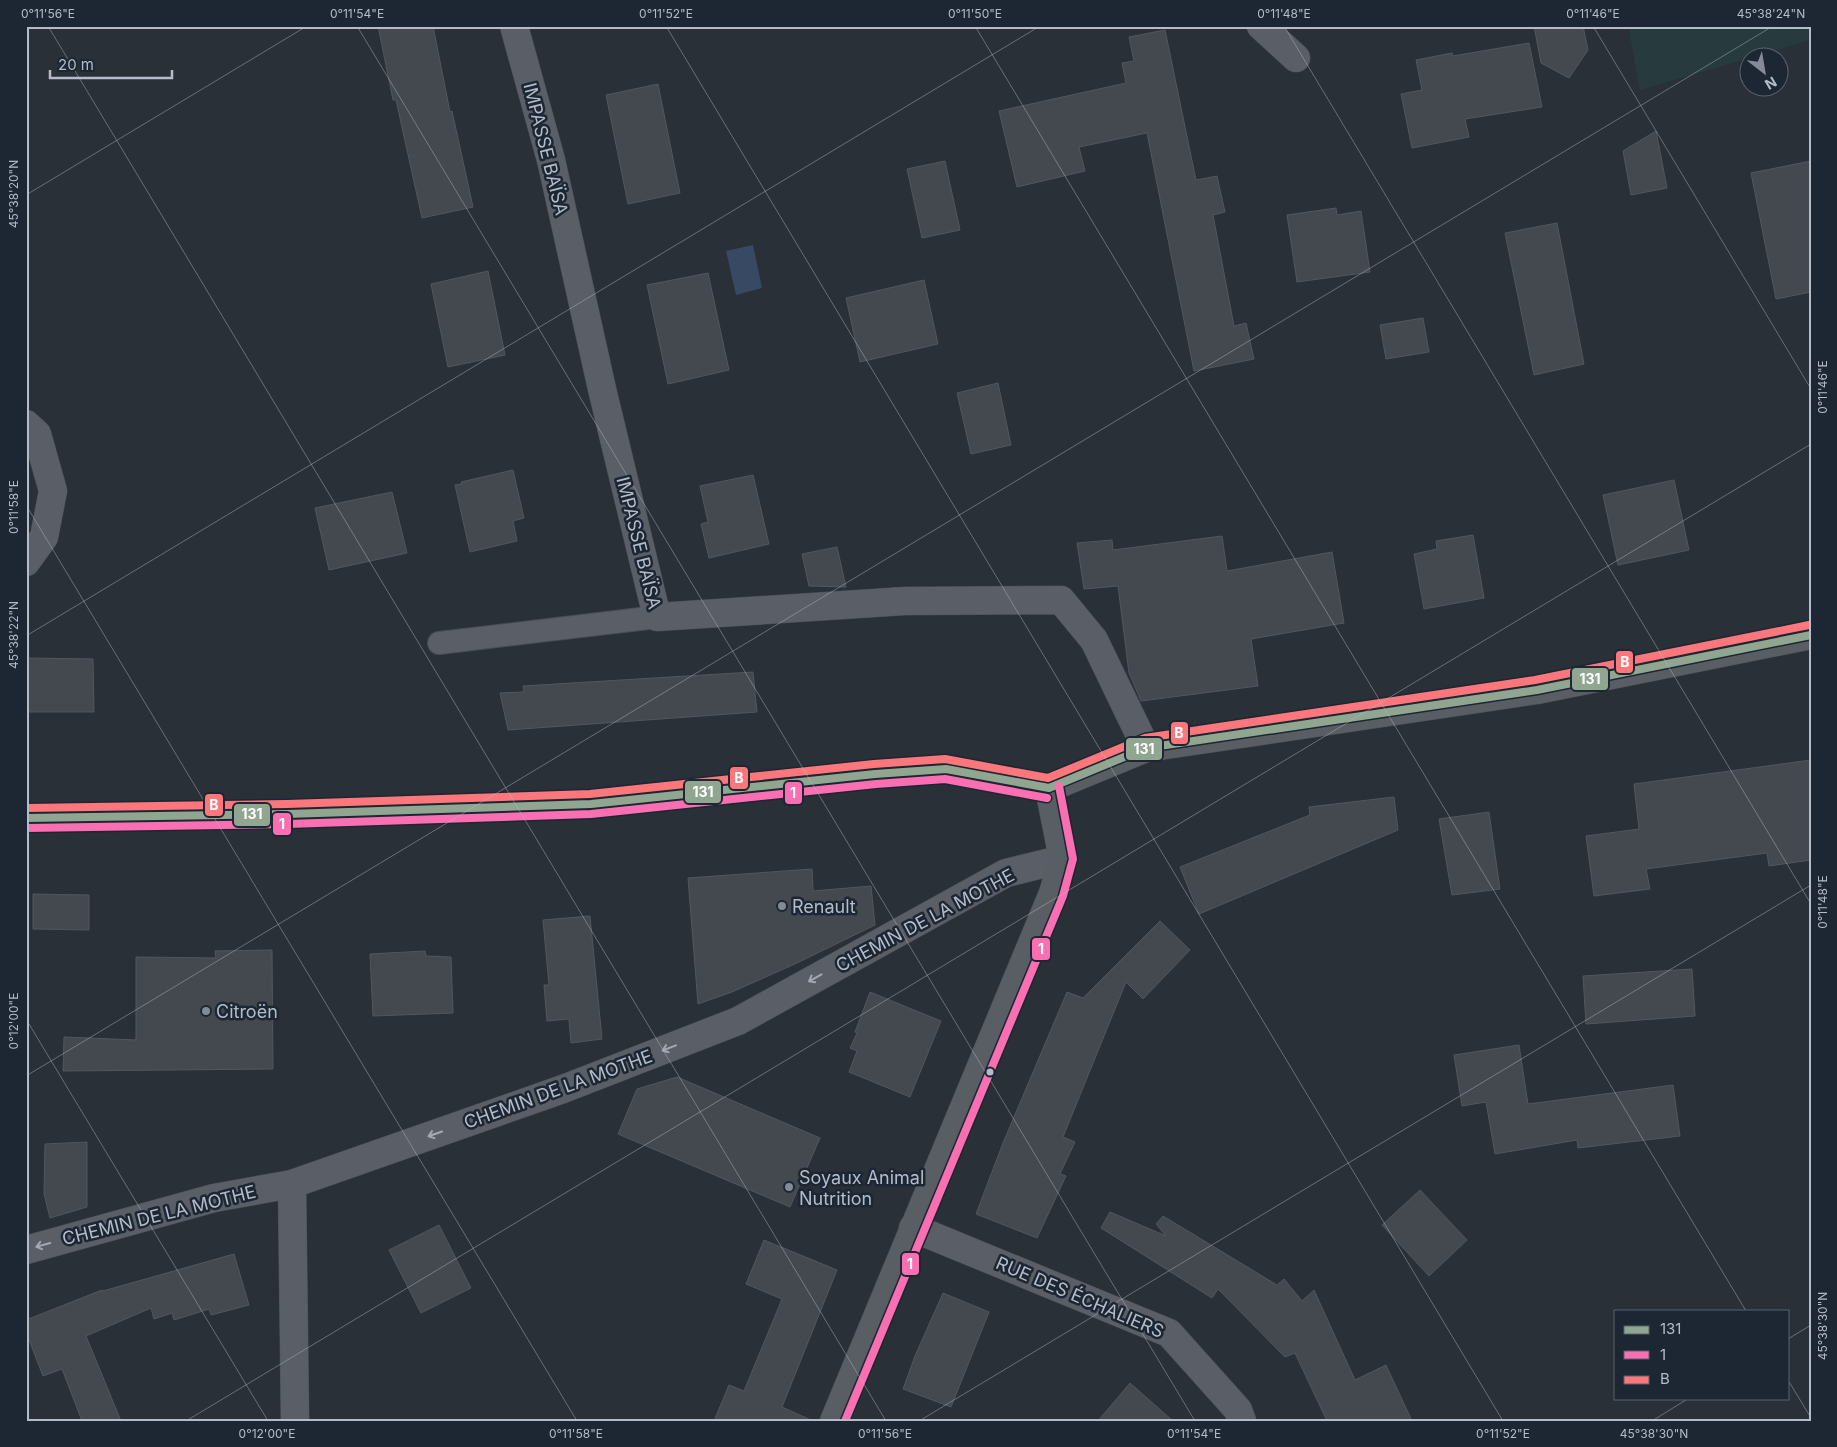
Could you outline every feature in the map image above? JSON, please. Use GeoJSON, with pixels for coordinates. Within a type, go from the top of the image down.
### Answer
{"type":"FeatureCollection","features":[{"type":"Feature","properties":{"kind":"main road"},"geometry":{"type":"LineString","coordinates":[[26,818],[278,814],[591,804],[875,774],[946,769],[1049,788],[1146,748],[1537,690],[1811,635]]}},
{"type":"Feature","properties":{"kind":"main road"},"geometry":{"type":"LineString","coordinates":[[834,1421],[1053,893],[1063,859],[1049,788]]}},
{"type":"Feature","properties":{"kind":"street","name":"IMPASSE BAÏSA"},"geometry":{"type":"LineString","coordinates":[[514,26],[551,160],[602,389],[657,617],[905,601],[1061,600],[1094,640],[1146,748]]}},
{"type":"Feature","properties":{"kind":"street"},"geometry":{"type":"LineString","coordinates":[[1261,26],[1296,58]]}},
{"type":"Feature","properties":{"kind":"street"},"geometry":{"type":"LineString","coordinates":[[26,424],[37,434],[53,491],[44,537],[26,562]]}},
{"type":"Feature","properties":{"kind":"street","name":"CHEMIN DE LA MOTHE"},"geometry":{"type":"LineString","coordinates":[[26,1250],[214,1198],[292,1184],[564,1089],[738,1021],[1006,873],[1063,859]]}},
{"type":"Feature","properties":{"kind":"street"},"geometry":{"type":"LineString","coordinates":[[292,1184],[295,1421]]}},
{"type":"Feature","properties":{"kind":"street","name":"RUE DES ÉCHALIERS"},"geometry":{"type":"LineString","coordinates":[[913,1228],[1170,1333],[1238,1410],[1242,1421]]}},
{"type":"Feature","properties":{"kind":"lane"},"geometry":{"type":"LineString","coordinates":[[438,643],[657,617]]}},
{"type":"Feature","properties":{"kind":"green space"},"geometry":{"type":"Polygon","coordinates":[[[1628,26],[1811,26],[1811,40],[1784,48],[1740,48],[1740,61],[1640,90],[1628,26]]]}},
{"type":"Feature","properties":{"kind":"water"},"geometry":{"type":"Polygon","coordinates":[[[753,245],[762,288],[736,295],[726,251],[753,245]]]}},
{"type":"Feature","properties":{"kind":"building"},"geometry":{"type":"Polygon","coordinates":[[[378,26],[433,26],[450,112],[452,111],[473,207],[422,218],[396,100],[393,100],[378,26]]]}},
{"type":"Feature","properties":{"kind":"building"},"geometry":{"type":"Polygon","coordinates":[[[1534,26],[1583,26],[1588,50],[1569,78],[1541,63],[1534,26]]]}},
{"type":"Feature","properties":{"kind":"building"},"geometry":{"type":"Polygon","coordinates":[[[1165,30],[1196,180],[1217,176],[1225,212],[1213,215],[1234,326],[1246,323],[1254,359],[1194,371],[1147,133],[1079,147],[1085,171],[1017,187],[999,111],[1126,83],[1122,63],[1134,61],[1129,37],[1165,30]]]}},
{"type":"Feature","properties":{"kind":"building"},"geometry":{"type":"Polygon","coordinates":[[[1529,43],[1542,107],[1465,119],[1469,137],[1412,148],[1401,94],[1422,90],[1416,60],[1452,53],[1453,56],[1529,43]]]}},
{"type":"Feature","properties":{"kind":"building"},"geometry":{"type":"Polygon","coordinates":[[[658,84],[680,193],[628,204],[606,95],[658,84]]]}},
{"type":"Feature","properties":{"kind":"building"},"geometry":{"type":"Polygon","coordinates":[[[1656,131],[1667,188],[1631,195],[1623,151],[1656,131]]]}},
{"type":"Feature","properties":{"kind":"building"},"geometry":{"type":"Polygon","coordinates":[[[945,161],[960,230],[922,238],[907,169],[945,161]]]}},
{"type":"Feature","properties":{"kind":"building"},"geometry":{"type":"Polygon","coordinates":[[[1811,161],[1811,292],[1776,299],[1751,173],[1811,161]]]}},
{"type":"Feature","properties":{"kind":"building"},"geometry":{"type":"Polygon","coordinates":[[[1336,208],[1337,215],[1361,211],[1370,272],[1297,282],[1287,215],[1336,208]]]}},
{"type":"Feature","properties":{"kind":"building"},"geometry":{"type":"Polygon","coordinates":[[[1557,223],[1584,364],[1534,375],[1505,233],[1557,223]]]}},
{"type":"Feature","properties":{"kind":"building"},"geometry":{"type":"Polygon","coordinates":[[[488,271],[505,355],[448,367],[431,284],[488,271]]]}},
{"type":"Feature","properties":{"kind":"building"},"geometry":{"type":"Polygon","coordinates":[[[708,273],[729,370],[668,384],[647,285],[708,273]]]}},
{"type":"Feature","properties":{"kind":"building"},"geometry":{"type":"Polygon","coordinates":[[[924,280],[938,344],[860,362],[846,298],[924,280]]]}},
{"type":"Feature","properties":{"kind":"building"},"geometry":{"type":"Polygon","coordinates":[[[1423,318],[1429,352],[1386,359],[1380,325],[1423,318]]]}},
{"type":"Feature","properties":{"kind":"building"},"geometry":{"type":"Polygon","coordinates":[[[998,383],[1011,445],[971,454],[957,393],[998,383]]]}},
{"type":"Feature","properties":{"kind":"building"},"geometry":{"type":"Polygon","coordinates":[[[513,470],[524,518],[513,521],[517,541],[470,552],[455,485],[513,470]]]}},
{"type":"Feature","properties":{"kind":"building"},"geometry":{"type":"Polygon","coordinates":[[[753,475],[769,544],[709,558],[701,524],[708,522],[700,486],[753,475]]]}},
{"type":"Feature","properties":{"kind":"building"},"geometry":{"type":"Polygon","coordinates":[[[1674,480],[1689,550],[1618,565],[1603,495],[1674,480]]]}},
{"type":"Feature","properties":{"kind":"building"},"geometry":{"type":"Polygon","coordinates":[[[392,492],[407,553],[329,570],[315,508],[392,492]]]}},
{"type":"Feature","properties":{"kind":"building"},"geometry":{"type":"Polygon","coordinates":[[[1473,535],[1484,598],[1424,609],[1414,554],[1437,549],[1436,541],[1473,535]]]}},
{"type":"Feature","properties":{"kind":"building"},"geometry":{"type":"Polygon","coordinates":[[[1222,536],[1227,571],[1332,552],[1344,623],[1251,639],[1258,686],[1141,701],[1129,673],[1118,586],[1084,589],[1077,543],[1112,540],[1113,550],[1222,536]]]}},
{"type":"Feature","properties":{"kind":"building"},"geometry":{"type":"Polygon","coordinates":[[[837,547],[846,587],[809,586],[802,554],[837,547]]]}},
{"type":"Feature","properties":{"kind":"building"},"geometry":{"type":"Polygon","coordinates":[[[26,658],[93,659],[94,712],[26,712],[26,658]]]}},
{"type":"Feature","properties":{"kind":"building"},"geometry":{"type":"Polygon","coordinates":[[[753,672],[757,712],[508,730],[500,693],[524,692],[523,686],[753,672]]]}},
{"type":"Feature","properties":{"kind":"building"},"geometry":{"type":"Polygon","coordinates":[[[1811,760],[1811,860],[1769,866],[1767,853],[1646,869],[1650,889],[1594,896],[1586,836],[1639,829],[1634,784],[1811,760]]]}},
{"type":"Feature","properties":{"kind":"building"},"geometry":{"type":"Polygon","coordinates":[[[1394,797],[1398,830],[1199,914],[1180,867],[1310,815],[1309,807],[1394,797]]]}},
{"type":"Feature","properties":{"kind":"building"},"geometry":{"type":"Polygon","coordinates":[[[1489,812],[1500,889],[1452,895],[1439,819],[1489,812]]]}},
{"type":"Feature","properties":{"kind":"building"},"geometry":{"type":"Polygon","coordinates":[[[812,869],[813,891],[871,886],[875,925],[797,963],[732,992],[698,1004],[688,878],[812,869]]]}},
{"type":"Feature","properties":{"kind":"building"},"geometry":{"type":"Polygon","coordinates":[[[33,894],[89,895],[89,930],[33,929],[33,894]]]}},
{"type":"Feature","properties":{"kind":"building"},"geometry":{"type":"Polygon","coordinates":[[[590,916],[602,1039],[571,1043],[569,1019],[547,1021],[544,985],[549,985],[543,920],[590,916]]]}},
{"type":"Feature","properties":{"kind":"building"},"geometry":{"type":"Polygon","coordinates":[[[1160,921],[1190,950],[1143,999],[1126,982],[1063,1137],[1075,1142],[1060,1174],[1066,1176],[1037,1238],[976,1214],[1003,1143],[1067,992],[1083,998],[1160,921]]]}},
{"type":"Feature","properties":{"kind":"building"},"geometry":{"type":"Polygon","coordinates":[[[272,950],[273,1069],[63,1071],[64,1037],[136,1040],[136,957],[216,958],[215,951],[272,950]]]}},
{"type":"Feature","properties":{"kind":"building"},"geometry":{"type":"Polygon","coordinates":[[[425,951],[426,956],[451,957],[453,1013],[373,1016],[370,954],[425,951]]]}},
{"type":"Feature","properties":{"kind":"building"},"geometry":{"type":"Polygon","coordinates":[[[1692,969],[1695,1016],[1586,1024],[1583,976],[1692,969]]]}},
{"type":"Feature","properties":{"kind":"building"},"geometry":{"type":"Polygon","coordinates":[[[870,992],[941,1021],[910,1097],[849,1072],[857,1051],[850,1048],[857,1033],[855,1032],[870,992]]]}},
{"type":"Feature","properties":{"kind":"building"},"geometry":{"type":"Polygon","coordinates":[[[1519,1045],[1528,1104],[1673,1085],[1680,1136],[1578,1148],[1577,1140],[1495,1154],[1486,1102],[1462,1106],[1454,1055],[1519,1045]]]}},
{"type":"Feature","properties":{"kind":"building"},"geometry":{"type":"Polygon","coordinates":[[[677,1077],[820,1138],[790,1207],[618,1134],[637,1089],[677,1077]]]}},
{"type":"Feature","properties":{"kind":"building"},"geometry":{"type":"Polygon","coordinates":[[[87,1142],[87,1207],[50,1218],[44,1194],[45,1144],[87,1142]]]}},
{"type":"Feature","properties":{"kind":"building"},"geometry":{"type":"Polygon","coordinates":[[[1420,1190],[1467,1240],[1429,1276],[1382,1225],[1420,1190]]]}},
{"type":"Feature","properties":{"kind":"building"},"geometry":{"type":"Polygon","coordinates":[[[1110,1212],[1166,1236],[1156,1224],[1163,1216],[1277,1285],[1284,1279],[1302,1301],[1314,1290],[1355,1380],[1386,1365],[1412,1421],[1327,1421],[1295,1353],[1285,1357],[1218,1289],[1212,1298],[1101,1228],[1110,1212]]]}},
{"type":"Feature","properties":{"kind":"building"},"geometry":{"type":"Polygon","coordinates":[[[439,1225],[471,1288],[421,1313],[389,1250],[439,1225]]]}},
{"type":"Feature","properties":{"kind":"building"},"geometry":{"type":"Polygon","coordinates":[[[764,1240],[837,1270],[782,1407],[813,1421],[714,1421],[729,1385],[744,1391],[782,1299],[746,1284],[764,1240]]]}},
{"type":"Feature","properties":{"kind":"building"},"geometry":{"type":"Polygon","coordinates":[[[234,1254],[249,1305],[211,1315],[209,1309],[174,1320],[172,1313],[154,1319],[151,1308],[86,1336],[121,1421],[82,1421],[62,1369],[43,1376],[26,1332],[26,1320],[102,1290],[234,1254]]]}},
{"type":"Feature","properties":{"kind":"building"},"geometry":{"type":"Polygon","coordinates":[[[943,1293],[989,1312],[951,1407],[903,1389],[915,1356],[943,1293]]]}},
{"type":"Feature","properties":{"kind":"building"},"geometry":{"type":"Polygon","coordinates":[[[1130,1383],[1173,1421],[1098,1421],[1130,1383]]]}},
{"type":"Feature","properties":{"kind":"transit line","name":"B"},"geometry":{"type":"LineString","coordinates":[[26,808],[287,804],[590,794],[874,764],[945,759],[1048,778],[1145,738],[1535,680],[1809,625]]}},
{"type":"Feature","properties":{"kind":"transit line","name":"131"},"geometry":{"type":"LineString","coordinates":[[26,818],[287,814],[591,804],[875,774],[946,769],[1049,788],[1146,748],[1537,690],[1811,635]]}},
{"type":"Feature","properties":{"kind":"transit line","name":"1"},"geometry":{"type":"LineString","coordinates":[[26,828],[287,824],[591,814],[876,784],[945,779],[1047,798]]}},
{"type":"Feature","properties":{"kind":"transit line","name":"1"},"geometry":{"type":"LineString","coordinates":[[845,1421],[1063,896],[1073,859],[1059,786]]}},
{"type":"Feature","properties":{"kind":"place","name":"Renault"},"geometry":{"type":"Point","coordinates":[782,906]}},
{"type":"Feature","properties":{"kind":"place","name":"Citroën"},"geometry":{"type":"Point","coordinates":[206,1011]}},
{"type":"Feature","properties":{"kind":"place","name":"Soyaux Animal Nutrition"},"geometry":{"type":"Point","coordinates":[789,1187]}}]}
